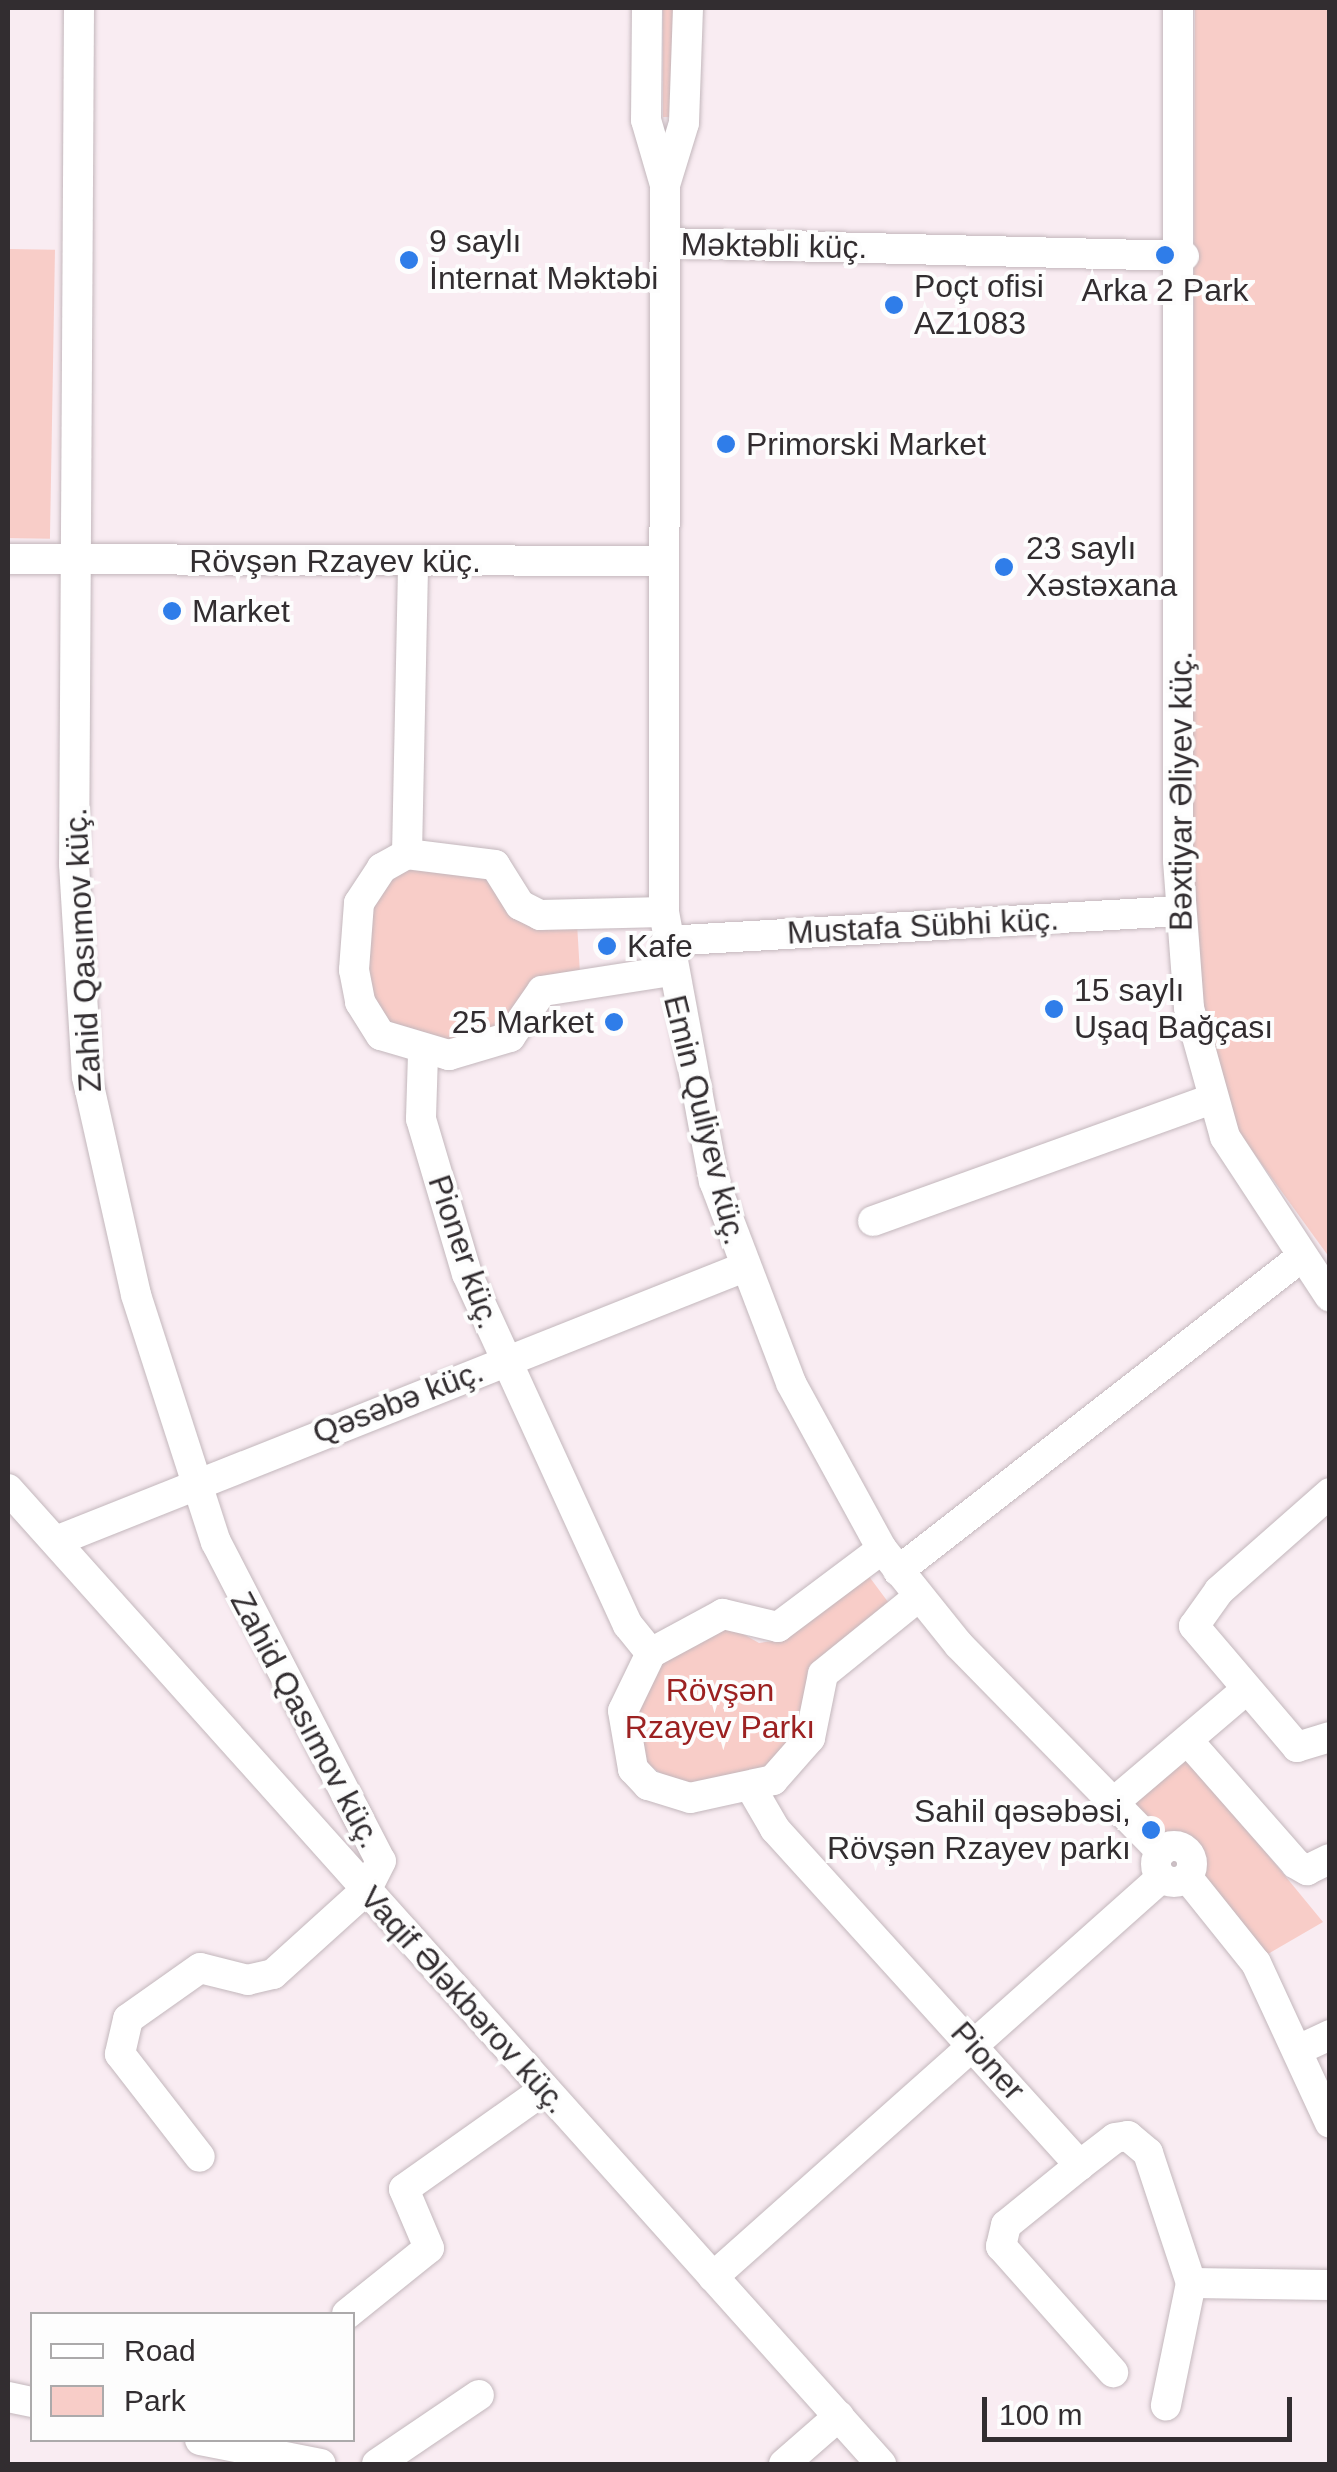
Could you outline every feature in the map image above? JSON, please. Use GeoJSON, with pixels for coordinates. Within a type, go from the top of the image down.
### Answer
{"type":"FeatureCollection","features":[{"type":"Feature","properties":{"kind":"street","name":"Zahid Qasımov küç."},"geometry":{"type":"LineString","coordinates":[[79,8],[73,560],[76,948],[87,1077],[118,1229],[194,1480],[260,1638],[374,1844],[381,1861],[366,1890]]}},
{"type":"Feature","properties":{"kind":"street"},"geometry":{"type":"LineString","coordinates":[[647,8],[646,120],[665,186]]}},
{"type":"Feature","properties":{"kind":"street"},"geometry":{"type":"LineString","coordinates":[[665,186],[686,108],[688,8]]}},
{"type":"Feature","properties":{"kind":"street","name":"Bəxtiyar Əliyev küç."},"geometry":{"type":"LineString","coordinates":[[1178,8],[1184,256],[1180,912],[1210,1100],[1300,1258],[1330,1297]]}},
{"type":"Feature","properties":{"kind":"street","name":"Emin Quliyev küç."},"geometry":{"type":"LineString","coordinates":[[665,186],[665,926],[696,1108],[742,1268],[791,1383],[890,1560],[918,1598],[1242,1940],[1300,2049],[1330,2124]]}},
{"type":"Feature","properties":{"kind":"street","name":"Məktəbli küç."},"geometry":{"type":"LineString","coordinates":[[665,244],[1184,256]]}},
{"type":"Feature","properties":{"kind":"street","name":"Rövşən Rzayev küç."},"geometry":{"type":"LineString","coordinates":[[8,558],[663,561]]}},
{"type":"Feature","properties":{"kind":"street"},"geometry":{"type":"LineString","coordinates":[[413,561],[408,854],[382,868],[359,903],[354,970],[368,1020],[422,1054],[497,1046],[531,1000],[559,984],[670,972]]}},
{"type":"Feature","properties":{"kind":"street","name":"Mustafa Sübhi küç."},"geometry":{"type":"LineString","coordinates":[[408,854],[495,865],[520,904],[540,914],[665,926],[1180,912]]}},
{"type":"Feature","properties":{"kind":"street","name":"Pioner küç."},"geometry":{"type":"LineString","coordinates":[[422,1054],[428,1144],[504,1362],[628,1625],[650,1653]]}},
{"type":"Feature","properties":{"kind":"street"},"geometry":{"type":"LineString","coordinates":[[873,1221],[1210,1100]]}},
{"type":"Feature","properties":{"kind":"street"},"geometry":{"type":"LineString","coordinates":[[918,1598],[822,1674],[801,1753],[753,1791],[690,1798],[648,1785],[633,1769],[623,1710],[650,1653],[723,1614],[778,1627],[890,1560],[1300,1258]]}},
{"type":"Feature","properties":{"kind":"street","name":"Qəsəbə küç."},"geometry":{"type":"LineString","coordinates":[[56,1541],[194,1480],[742,1268]]}},
{"type":"Feature","properties":{"kind":"street","name":"Vaqif Ələkbərov küç."},"geometry":{"type":"LineString","coordinates":[[8,1489],[881,2464]]}},
{"type":"Feature","properties":{"kind":"street"},"geometry":{"type":"LineString","coordinates":[[1330,1493],[1219,1591],[1194,1626],[1297,1747],[1314,1750],[1330,1738]]}},
{"type":"Feature","properties":{"kind":"street"},"geometry":{"type":"LineString","coordinates":[[1113,1803],[1246,1690]]}},
{"type":"Feature","properties":{"kind":"street"},"geometry":{"type":"LineString","coordinates":[[1188,1742],[1296,1864],[1307,1870],[1330,1859]]}},
{"type":"Feature","properties":{"kind":"street","name":"Pioner"},"geometry":{"type":"LineString","coordinates":[[753,1791],[775,1829],[1080,2165]]}},
{"type":"Feature","properties":{"kind":"street"},"geometry":{"type":"LineString","coordinates":[[714,2278],[1170,1868]]}},
{"type":"Feature","properties":{"kind":"street"},"geometry":{"type":"LineString","coordinates":[[200,2157],[120,2054],[128,2019],[200,1968],[248,1980],[273,1974],[366,1890]]}},
{"type":"Feature","properties":{"kind":"street"},"geometry":{"type":"LineString","coordinates":[[1300,2049],[1330,2036]]}},
{"type":"Feature","properties":{"kind":"street"},"geometry":{"type":"LineString","coordinates":[[349,2312],[429,2248],[404,2189],[544,2090]]}},
{"type":"Feature","properties":{"kind":"street"},"geometry":{"type":"LineString","coordinates":[[1113,2372],[1001,2246],[1006,2225],[1115,2138],[1139,2142],[1191,2283],[1166,2405]]}},
{"type":"Feature","properties":{"kind":"street"},"geometry":{"type":"LineString","coordinates":[[1191,2283],[1330,2284]]}},
{"type":"Feature","properties":{"kind":"street"},"geometry":{"type":"LineString","coordinates":[[377,2464],[479,2395]]}},
{"type":"Feature","properties":{"kind":"street"},"geometry":{"type":"LineString","coordinates":[[784,2464],[839,2416]]}},
{"type":"Feature","properties":{"kind":"street"},"geometry":{"type":"LineString","coordinates":[[214,2442],[322,2464]]}},
{"type":"Feature","properties":{"kind":"green space"},"geometry":{"type":"Polygon","coordinates":[[[663,8],[674,8],[674,117],[663,117],[663,8]]]}},
{"type":"Feature","properties":{"kind":"green space"},"geometry":{"type":"Polygon","coordinates":[[[1195,8],[1329,8],[1329,1257],[1235,1127],[1201,999],[1192,895],[1195,8]]]}},
{"type":"Feature","properties":{"kind":"green space"},"geometry":{"type":"Polygon","coordinates":[[[8,249],[55,250],[50,539],[8,538],[8,249]]]}},
{"type":"Feature","properties":{"kind":"green space"},"geometry":{"type":"Polygon","coordinates":[[[407,868],[484,872],[517,921],[577,923],[580,974],[532,982],[499,1027],[456,1042],[387,1021],[373,1001],[365,934],[379,890],[407,868]]]}},
{"type":"Feature","properties":{"kind":"green space","name":"Rövşən Rzayev Parkı"},"geometry":{"type":"Polygon","coordinates":[[[865,1571],[891,1606],[808,1673],[795,1747],[750,1781],[678,1785],[643,1761],[635,1743],[641,1687],[672,1650],[731,1627],[759,1643],[773,1641],[865,1571]]]}},
{"type":"Feature","properties":{"kind":"green space"},"geometry":{"type":"Polygon","coordinates":[[[1185,1754],[1323,1922],[1268,1954],[1201,1877],[1204,1853],[1194,1842],[1163,1841],[1127,1801],[1185,1754]]]}},
{"type":"Feature","properties":{"kind":"place","name":"Arka 2 Park"},"geometry":{"type":"Point","coordinates":[1165,255]}},
{"type":"Feature","properties":{"kind":"place","name":"9 saylı İnternat Məktəbi"},"geometry":{"type":"Point","coordinates":[409,260]}},
{"type":"Feature","properties":{"kind":"place","name":"Poçt ofisi AZ1083"},"geometry":{"type":"Point","coordinates":[894,305]}},
{"type":"Feature","properties":{"kind":"place","name":"Primorski Market"},"geometry":{"type":"Point","coordinates":[726,444]}},
{"type":"Feature","properties":{"kind":"place","name":"23 saylı Xəstəxana"},"geometry":{"type":"Point","coordinates":[1004,567]}},
{"type":"Feature","properties":{"kind":"place","name":"Market"},"geometry":{"type":"Point","coordinates":[172,611]}},
{"type":"Feature","properties":{"kind":"place","name":"Kafe"},"geometry":{"type":"Point","coordinates":[607,946]}},
{"type":"Feature","properties":{"kind":"place","name":"15 saylı Uşaq Bağçası"},"geometry":{"type":"Point","coordinates":[1054,1009]}},
{"type":"Feature","properties":{"kind":"place","name":"25 Market"},"geometry":{"type":"Point","coordinates":[614,1022]}},
{"type":"Feature","properties":{"kind":"place","name":"Sahil qəsəbəsi, Rövşən Rzayev parkı"},"geometry":{"type":"Point","coordinates":[1151,1830]}}]}
